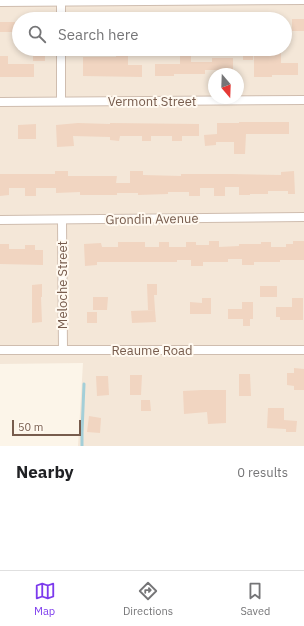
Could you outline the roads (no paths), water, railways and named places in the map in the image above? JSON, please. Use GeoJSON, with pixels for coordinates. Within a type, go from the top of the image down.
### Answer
{"type":"FeatureCollection","features":[{"type":"Feature","properties":{"kind":"street"},"geometry":{"type":"LineString","coordinates":[[0,2],[304,0]]}},
{"type":"Feature","properties":{"kind":"street"},"geometry":{"type":"LineString","coordinates":[[61,1],[61,12]]}},
{"type":"Feature","properties":{"kind":"street"},"geometry":{"type":"LineString","coordinates":[[61,56],[61,101]]}},
{"type":"Feature","properties":{"kind":"street","name":"Vermont Street"},"geometry":{"type":"LineString","coordinates":[[0,102],[304,100]]}},
{"type":"Feature","properties":{"kind":"street","name":"Grondin Avenue"},"geometry":{"type":"LineString","coordinates":[[0,220],[304,217]]}},
{"type":"Feature","properties":{"kind":"street","name":"Meloche Street"},"geometry":{"type":"LineString","coordinates":[[62,220],[62,350]]}},
{"type":"Feature","properties":{"kind":"street","name":"Reaume Road"},"geometry":{"type":"LineString","coordinates":[[0,350],[304,350]]}},
{"type":"Feature","properties":{"kind":"waterway"},"geometry":{"type":"LineString","coordinates":[[82,446],[84,384]]}}]}
